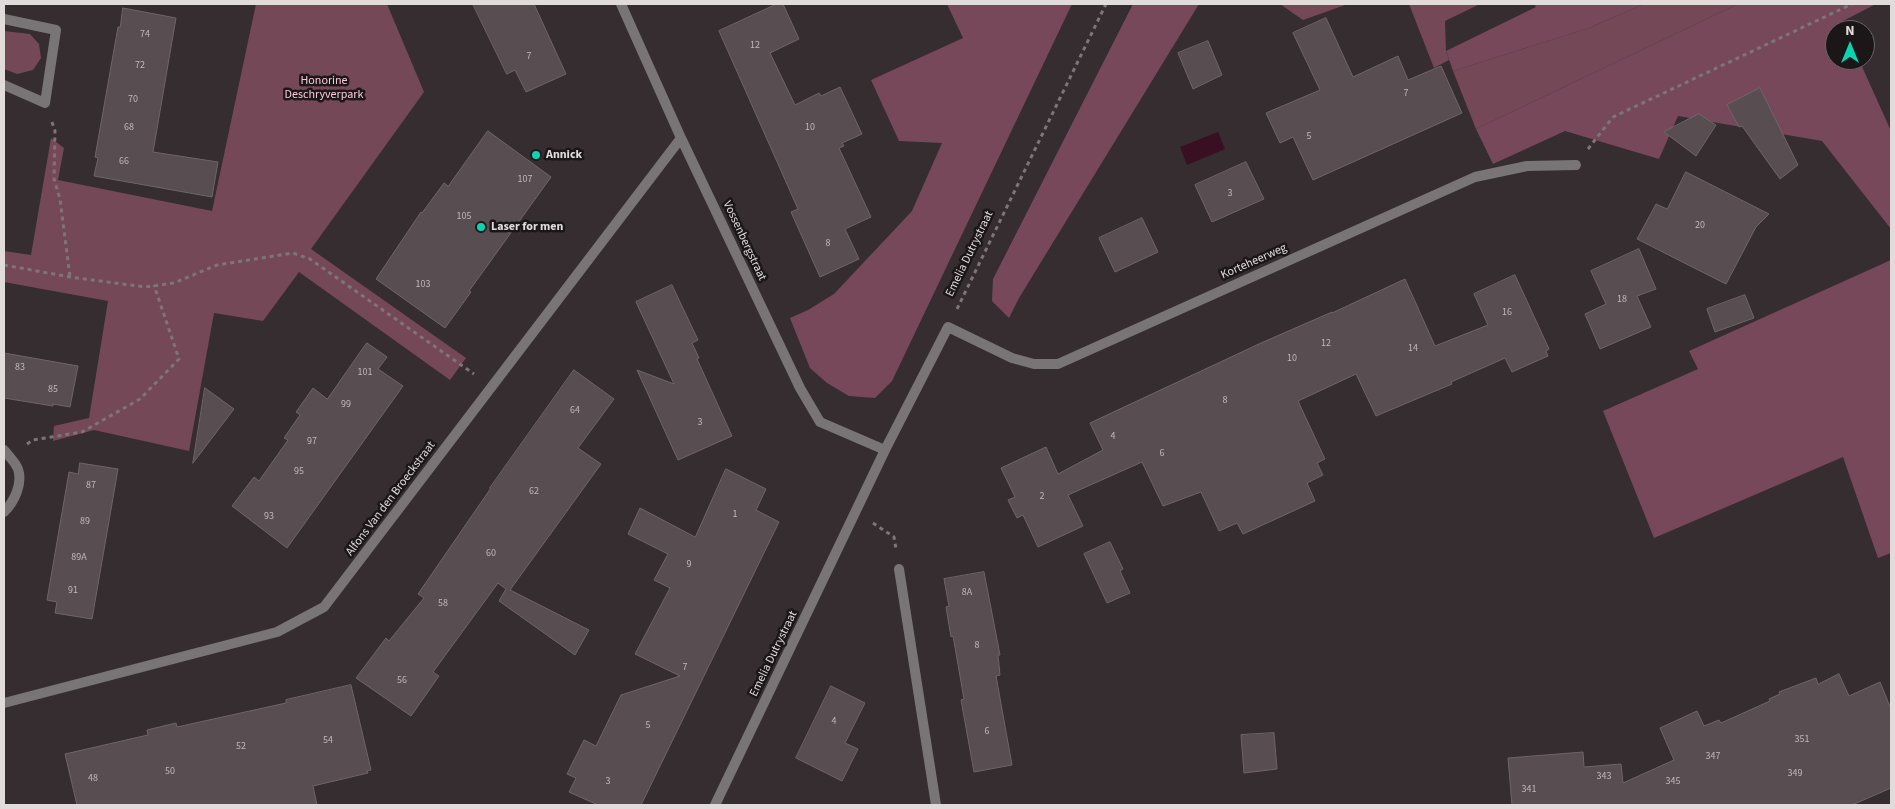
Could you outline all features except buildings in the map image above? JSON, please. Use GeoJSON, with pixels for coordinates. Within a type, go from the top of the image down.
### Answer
{"type":"FeatureCollection","features":[{"type":"Feature","properties":{"kind":"street","name":"Vossenbergstraat"},"geometry":{"type":"LineString","coordinates":[[621,4],[800,388],[820,422],[885,450]]}},
{"type":"Feature","properties":{"kind":"street"},"geometry":{"type":"LineString","coordinates":[[4,19],[56,30],[45,103],[4,85]]}},
{"type":"Feature","properties":{"kind":"street","name":"Alfons Van den Broeckstraat"},"geometry":{"type":"LineString","coordinates":[[4,703],[277,632],[324,607],[682,138]]}},
{"type":"Feature","properties":{"kind":"street","name":"Korteheerweg"},"geometry":{"type":"LineString","coordinates":[[948,328],[1012,358],[1034,364],[1058,364],[1475,177],[1527,166],[1576,165]]}},
{"type":"Feature","properties":{"kind":"street","name":"Emelia Dutrystraat"},"geometry":{"type":"LineString","coordinates":[[715,805],[885,450],[948,328]]}},
{"type":"Feature","properties":{"kind":"street"},"geometry":{"type":"LineString","coordinates":[[4,512],[12,504],[18,489],[18,469],[6,453]]}},
{"type":"Feature","properties":{"kind":"street"},"geometry":{"type":"LineString","coordinates":[[899,569],[936,805]]}},
{"type":"Feature","properties":{"kind":"path","name":"Emelia Dutrystraat"},"geometry":{"type":"LineString","coordinates":[[948,328],[1106,4]]}},
{"type":"Feature","properties":{"kind":"path"},"geometry":{"type":"LineString","coordinates":[[1576,165],[1613,117],[1852,4]]}},
{"type":"Feature","properties":{"kind":"path"},"geometry":{"type":"LineString","coordinates":[[45,103],[55,131],[54,179],[60,199],[70,276]]}},
{"type":"Feature","properties":{"kind":"path"},"geometry":{"type":"LineString","coordinates":[[4,265],[145,287],[174,283],[216,265],[293,253],[310,259],[492,387]]}},
{"type":"Feature","properties":{"kind":"path"},"geometry":{"type":"LineString","coordinates":[[6,453],[33,440],[82,432],[140,399],[178,359],[154,286]]}},
{"type":"Feature","properties":{"kind":"path"},"geometry":{"type":"LineString","coordinates":[[855,514],[874,523],[894,538],[899,569]]}},
{"type":"Feature","properties":{"kind":"green space","name":"Honorine Deschryverpark"},"geometry":{"type":"Polygon","coordinates":[[[256,4],[387,4],[424,92],[311,249],[466,358],[450,380],[299,272],[263,321],[214,313],[189,451],[94,430],[53,441],[54,426],[89,418],[108,301],[4,282],[4,251],[31,255],[51,138],[64,148],[58,180],[212,211],[256,4]]]}},
{"type":"Feature","properties":{"kind":"green space"},"geometry":{"type":"Polygon","coordinates":[[[1280,4],[1348,4],[1303,20],[1280,4]]]}},
{"type":"Feature","properties":{"kind":"green space"},"geometry":{"type":"Polygon","coordinates":[[[1409,4],[1480,4],[1445,21],[1446,51],[1449,60],[1434,68],[1409,4]]]}},
{"type":"Feature","properties":{"kind":"green space"},"geometry":{"type":"Polygon","coordinates":[[[1644,4],[1738,4],[1476,129],[1453,71],[1589,28],[1644,4]]]}},
{"type":"Feature","properties":{"kind":"green space"},"geometry":{"type":"Polygon","coordinates":[[[4,31],[30,34],[39,44],[41,58],[33,70],[17,74],[4,69],[4,31]]]}},
{"type":"Feature","properties":{"kind":"shaded area"},"geometry":{"type":"Polygon","coordinates":[[[947,4],[1072,4],[892,381],[875,398],[849,396],[827,383],[810,368],[790,318],[808,310],[834,294],[912,211],[942,143],[899,141],[871,80],[963,38],[947,4]]]}},
{"type":"Feature","properties":{"kind":"shaded area"},"geometry":{"type":"Polygon","coordinates":[[[1133,4],[1199,4],[1019,298],[1009,318],[992,301],[993,279],[1133,4]]]}},
{"type":"Feature","properties":{"kind":"shaded area"},"geometry":{"type":"Polygon","coordinates":[[[1534,4],[1644,4],[1589,28],[1453,71],[1446,51],[1536,7],[1534,4]]]}},
{"type":"Feature","properties":{"kind":"shaded area"},"geometry":{"type":"Polygon","coordinates":[[[1738,4],[1876,4],[1845,20],[1825,20],[1825,70],[1864,70],[1891,131],[1891,229],[1822,141],[1678,116],[1659,159],[1565,131],[1493,164],[1476,129],[1738,4]]]}},
{"type":"Feature","properties":{"kind":"shaded area"},"geometry":{"type":"Polygon","coordinates":[[[1218,132],[1225,149],[1187,165],[1180,147],[1218,132]]]}},
{"type":"Feature","properties":{"kind":"shaded area"},"geometry":{"type":"Polygon","coordinates":[[[1891,260],[1891,553],[1878,558],[1843,457],[1654,538],[1603,411],[1698,369],[1689,351],[1891,260]]]}},
{"type":"Feature","properties":{"kind":"place","name":"Annick"},"geometry":{"type":"Point","coordinates":[536,155]}},
{"type":"Feature","properties":{"kind":"place","name":"Laser for men"},"geometry":{"type":"Point","coordinates":[481,227]}}]}
